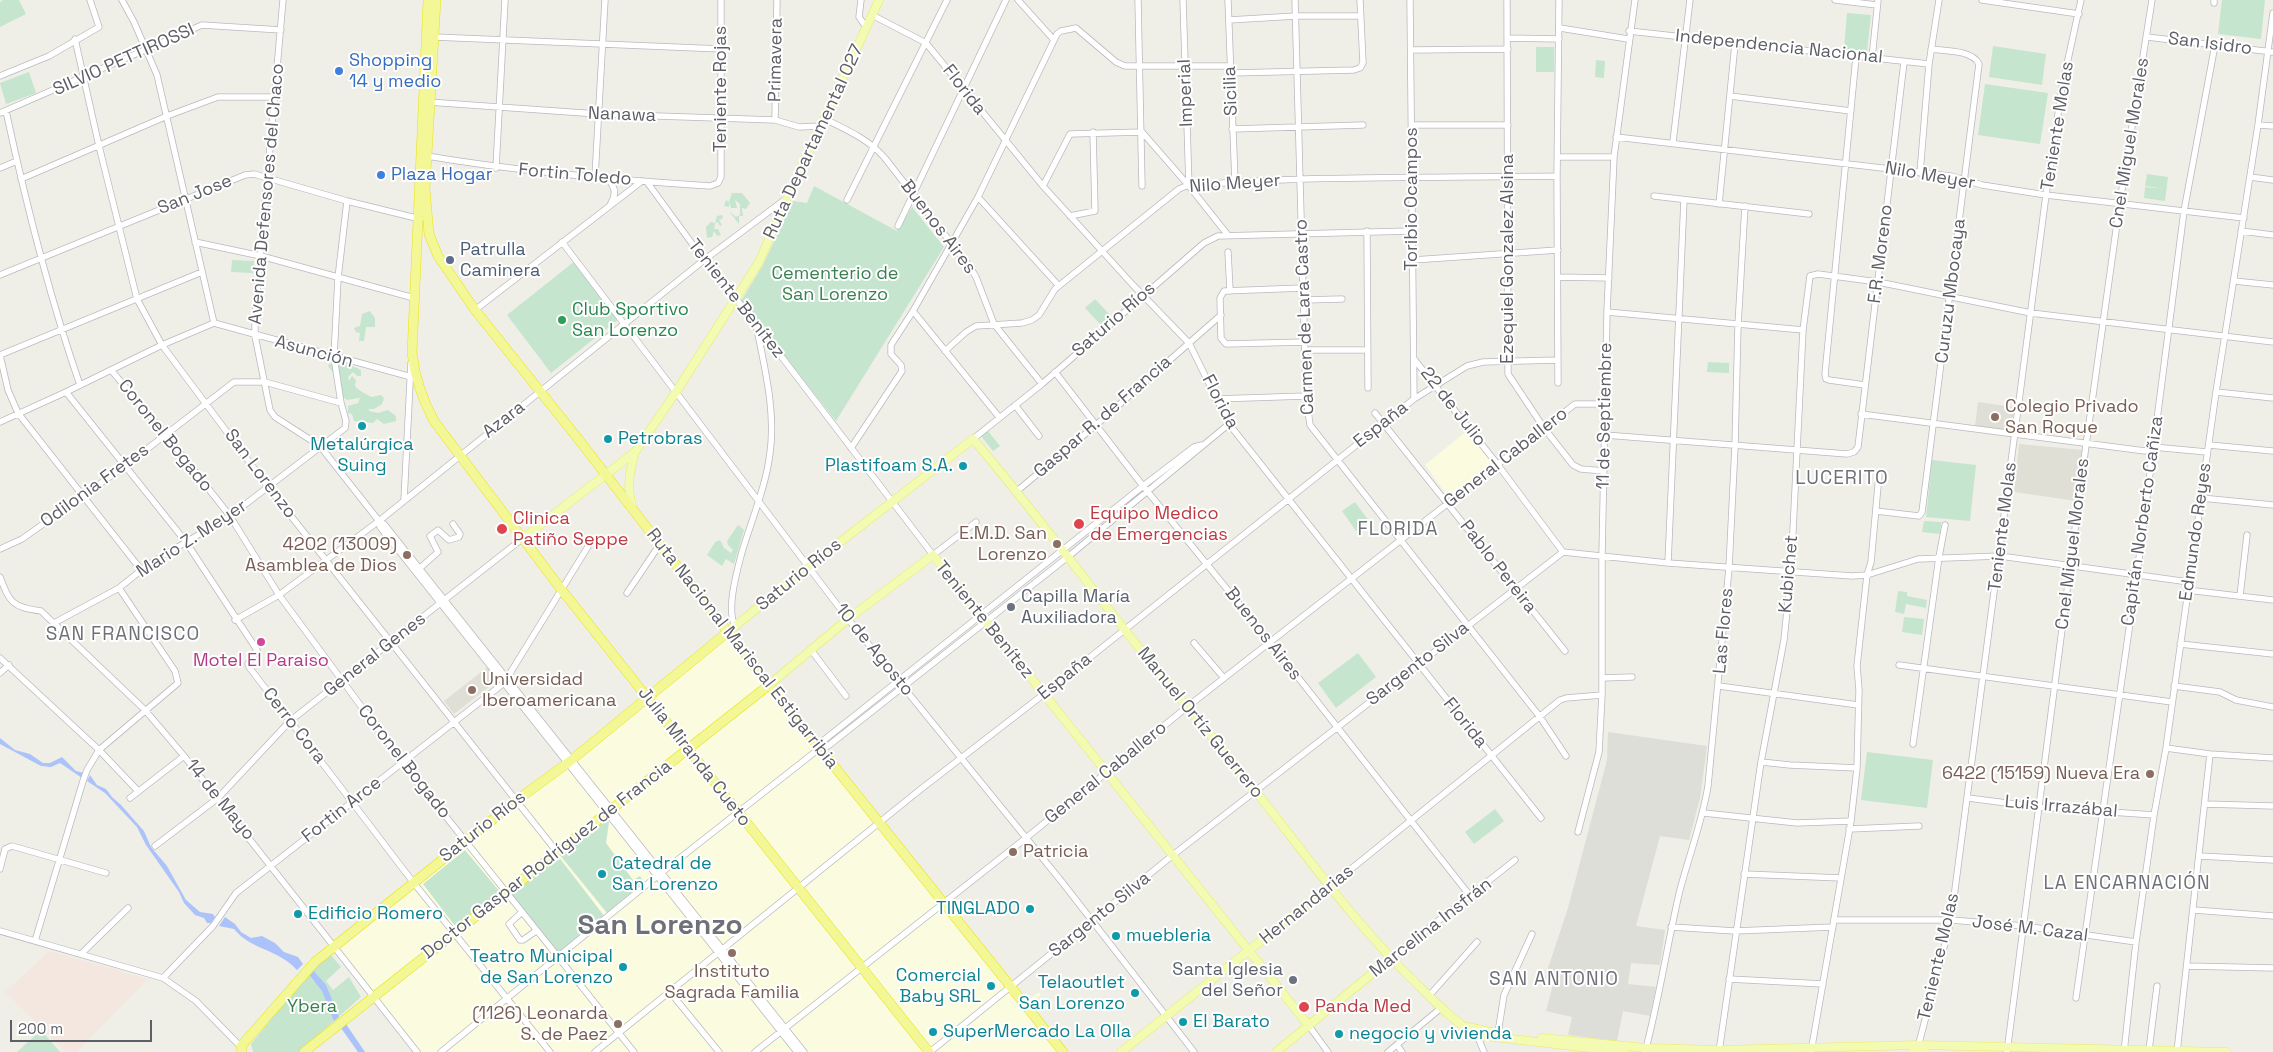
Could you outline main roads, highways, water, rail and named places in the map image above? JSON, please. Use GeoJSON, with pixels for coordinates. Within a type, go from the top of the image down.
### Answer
{"type":"FeatureCollection","features":[{"type":"Feature","properties":{"kind":"highway","name":"Ruta Nacional Mariscal Estigarribia"},"geometry":{"type":"LineString","coordinates":[[428,0],[422,219],[430,239],[451,276],[475,310],[660,544],[730,625],[769,685],[1063,1052]]}},
{"type":"Feature","properties":{"kind":"highway","name":"Ruta Nacional Mariscal Estigarribia"},"geometry":{"type":"LineString","coordinates":[[422,219],[427,156],[426,102],[434,36],[436,0]]}},
{"type":"Feature","properties":{"kind":"highway","name":"Julia Miranda Cueto"},"geometry":{"type":"LineString","coordinates":[[422,219],[417,243],[412,377],[434,420],[522,539],[646,698],[929,1052]]}},
{"type":"Feature","properties":{"kind":"highway"},"geometry":{"type":"LineString","coordinates":[[417,243],[430,239]]}},
{"type":"Feature","properties":{"kind":"highway","name":"Saturio Ríos"},"geometry":{"type":"LineString","coordinates":[[241,1051],[314,962],[517,800],[570,761],[730,625]]}},
{"type":"Feature","properties":{"kind":"highway","name":"Doctor Gaspar Rodríguez de Francia"},"geometry":{"type":"LineString","coordinates":[[304,1052],[769,685]]}},
{"type":"Feature","properties":{"kind":"main road","name":"Ruta Departamental 027"},"geometry":{"type":"LineString","coordinates":[[605,474],[635,452],[676,392],[759,262],[879,0]]}},
{"type":"Feature","properties":{"kind":"main road","name":"Manuel Ortíz Guerrero"},"geometry":{"type":"LineString","coordinates":[[973,439],[1017,491],[1124,630],[1390,959],[1441,1008],[1459,1024],[1477,1035],[1624,1052]]}},
{"type":"Feature","properties":{"kind":"main road","name":"Saturio Ríos"},"geometry":{"type":"LineString","coordinates":[[730,625],[973,439]]}},
{"type":"Feature","properties":{"kind":"main road"},"geometry":{"type":"LineString","coordinates":[[632,507],[628,475],[635,452]]}},
{"type":"Feature","properties":{"kind":"main road","name":"General Genes"},"geometry":{"type":"LineString","coordinates":[[522,539],[605,474]]}},
{"type":"Feature","properties":{"kind":"main road","name":"Doctor Gaspar Rodríguez de Francia"},"geometry":{"type":"LineString","coordinates":[[769,685],[848,619],[933,555]]}},
{"type":"Feature","properties":{"kind":"main road","name":"Teniente Benítez"},"geometry":{"type":"LineString","coordinates":[[933,555],[1309,1026]]}},
{"type":"Feature","properties":{"kind":"main road","name":"Hernandarias"},"geometry":{"type":"LineString","coordinates":[[1121,1052],[1330,886]]}},
{"type":"Feature","properties":{"kind":"main road","name":"Marcelina Insfrán"},"geometry":{"type":"LineString","coordinates":[[1276,1052],[1390,959]]}},
{"type":"Feature","properties":{"kind":"main road"},"geometry":{"type":"LineString","coordinates":[[1459,1024],[1498,1033],[1646,1050],[1719,1051],[1918,1048],[2226,1052]]}},
{"type":"Feature","properties":{"kind":"main road"},"geometry":{"type":"LineString","coordinates":[[1913,1052],[1918,1048]]}},
{"type":"Feature","properties":{"kind":"main road"},"geometry":{"type":"LineString","coordinates":[[1918,1048],[1924,1052]]}},
{"type":"Feature","properties":{"kind":"water"},"geometry":{"type":"Polygon","coordinates":[[[0,738],[15,750],[30,754],[43,763],[50,763],[62,757],[76,771],[84,773],[82,778],[60,763],[51,767],[41,766],[0,744],[0,738]]]}},
{"type":"Feature","properties":{"kind":"water"},"geometry":{"type":"Polygon","coordinates":[[[90,775],[97,785],[106,789],[144,831],[151,847],[167,866],[186,900],[200,912],[213,914],[215,917],[211,923],[207,923],[204,918],[195,915],[184,903],[179,892],[146,845],[137,827],[105,793],[87,781],[90,775]]]}},
{"type":"Feature","properties":{"kind":"water"},"geometry":{"type":"Polygon","coordinates":[[[225,917],[235,924],[241,932],[251,938],[262,936],[275,943],[284,952],[298,957],[303,964],[297,970],[281,957],[249,942],[234,929],[219,926],[225,917]]]}},
{"type":"Feature","properties":{"kind":"water"},"geometry":{"type":"Polygon","coordinates":[[[312,969],[326,985],[339,1017],[334,1021],[322,991],[308,973],[312,969]]]}},
{"type":"Feature","properties":{"kind":"water"},"geometry":{"type":"Polygon","coordinates":[[[346,1024],[365,1052],[358,1052],[341,1028],[346,1024]]]}},
{"type":"Feature","properties":{"kind":"place","name":"Shopping 14 y medio"},"geometry":{"type":"Point","coordinates":[339,71]}},
{"type":"Feature","properties":{"kind":"place","name":"Plaza Hogar"},"geometry":{"type":"Point","coordinates":[381,175]}},
{"type":"Feature","properties":{"kind":"place","name":"Patrulla Caminera"},"geometry":{"type":"Point","coordinates":[450,260]}},
{"type":"Feature","properties":{"kind":"place","name":"Club Sportivo San Lorenzo"},"geometry":{"type":"Point","coordinates":[562,320]}},
{"type":"Feature","properties":{"kind":"place","name":"Colegio Privado San Roque"},"geometry":{"type":"Point","coordinates":[1995,417]}},
{"type":"Feature","properties":{"kind":"place","name":"Metalúrgica Suing"},"geometry":{"type":"Point","coordinates":[362,426]}},
{"type":"Feature","properties":{"kind":"place","name":"Petrobras"},"geometry":{"type":"Point","coordinates":[608,439]}},
{"type":"Feature","properties":{"kind":"place","name":"Plastifoam S.A."},"geometry":{"type":"Point","coordinates":[963,466]}},
{"type":"Feature","properties":{"kind":"place","name":"Equipo Medico de Emergencias"},"geometry":{"type":"Point","coordinates":[1079,524]}},
{"type":"Feature","properties":{"kind":"place","name":"Clinica Patiño Seppe"},"geometry":{"type":"Point","coordinates":[502,529]}},
{"type":"Feature","properties":{"kind":"place","name":"E.M.D. San Lorenzo"},"geometry":{"type":"Point","coordinates":[1057,544]}},
{"type":"Feature","properties":{"kind":"place","name":"4202 (13009) Asamblea de Dios"},"geometry":{"type":"Point","coordinates":[407,555]}},
{"type":"Feature","properties":{"kind":"place","name":"Capilla María Auxiliadora"},"geometry":{"type":"Point","coordinates":[1011,607]}},
{"type":"Feature","properties":{"kind":"place","name":"Motel El Paraiso"},"geometry":{"type":"Point","coordinates":[261,642]}},
{"type":"Feature","properties":{"kind":"place","name":"Universidad Iberoamericana"},"geometry":{"type":"Point","coordinates":[472,690]}},
{"type":"Feature","properties":{"kind":"place","name":"6422 (15159) Nueva Era"},"geometry":{"type":"Point","coordinates":[2150,774]}},
{"type":"Feature","properties":{"kind":"place","name":"Patricia"},"geometry":{"type":"Point","coordinates":[1013,852]}},
{"type":"Feature","properties":{"kind":"place","name":"Catedral de San Lorenzo"},"geometry":{"type":"Point","coordinates":[602,874]}},
{"type":"Feature","properties":{"kind":"place","name":"TINGLADO"},"geometry":{"type":"Point","coordinates":[1030,909]}},
{"type":"Feature","properties":{"kind":"place","name":"Edificio Romero"},"geometry":{"type":"Point","coordinates":[298,914]}},
{"type":"Feature","properties":{"kind":"place","name":"muebleria"},"geometry":{"type":"Point","coordinates":[1116,936]}},
{"type":"Feature","properties":{"kind":"place","name":"Instituto Sagrada Familia"},"geometry":{"type":"Point","coordinates":[732,953]}},
{"type":"Feature","properties":{"kind":"place","name":"Teatro Municipal de San Lorenzo"},"geometry":{"type":"Point","coordinates":[623,967]}},
{"type":"Feature","properties":{"kind":"place","name":"Santa Iglesia del Señor"},"geometry":{"type":"Point","coordinates":[1293,980]}},
{"type":"Feature","properties":{"kind":"place","name":"Comercial Baby SRL"},"geometry":{"type":"Point","coordinates":[991,986]}},
{"type":"Feature","properties":{"kind":"place","name":"Telaoutlet San Lorenzo"},"geometry":{"type":"Point","coordinates":[1135,993]}},
{"type":"Feature","properties":{"kind":"place","name":"Panda Med"},"geometry":{"type":"Point","coordinates":[1304,1007]}},
{"type":"Feature","properties":{"kind":"place","name":"El Barato"},"geometry":{"type":"Point","coordinates":[1183,1022]}},
{"type":"Feature","properties":{"kind":"place","name":"(1126) Leonarda S. de Paez"},"geometry":{"type":"Point","coordinates":[618,1024]}},
{"type":"Feature","properties":{"kind":"place","name":"SuperMercado La Olla"},"geometry":{"type":"Point","coordinates":[933,1032]}},
{"type":"Feature","properties":{"kind":"place","name":"negocio y vivienda"},"geometry":{"type":"Point","coordinates":[1339,1034]}},
{"type":"Feature","properties":{"kind":"district","name":"LUCERITO"},"geometry":{"type":"Point","coordinates":[1842,479]}},
{"type":"Feature","properties":{"kind":"district","name":"FLORIDA"},"geometry":{"type":"Point","coordinates":[1398,530]}},
{"type":"Feature","properties":{"kind":"district","name":"SAN FRANCISCO"},"geometry":{"type":"Point","coordinates":[123,635]}},
{"type":"Feature","properties":{"kind":"district","name":"LA ENCARNACIÓN"},"geometry":{"type":"Point","coordinates":[2127,884]}},
{"type":"Feature","properties":{"kind":"district","name":"San Lorenzo"},"geometry":{"type":"Point","coordinates":[660,926]}},
{"type":"Feature","properties":{"kind":"district","name":"SAN ANTONIO"},"geometry":{"type":"Point","coordinates":[1554,980]}},
{"type":"Feature","properties":{"kind":"park label","name":"Cementerio de San Lorenzo"},"geometry":{"type":"Point","coordinates":[835,284]}},
{"type":"Feature","properties":{"kind":"park label","name":"Ybera"},"geometry":{"type":"Point","coordinates":[312,1007]}}]}
